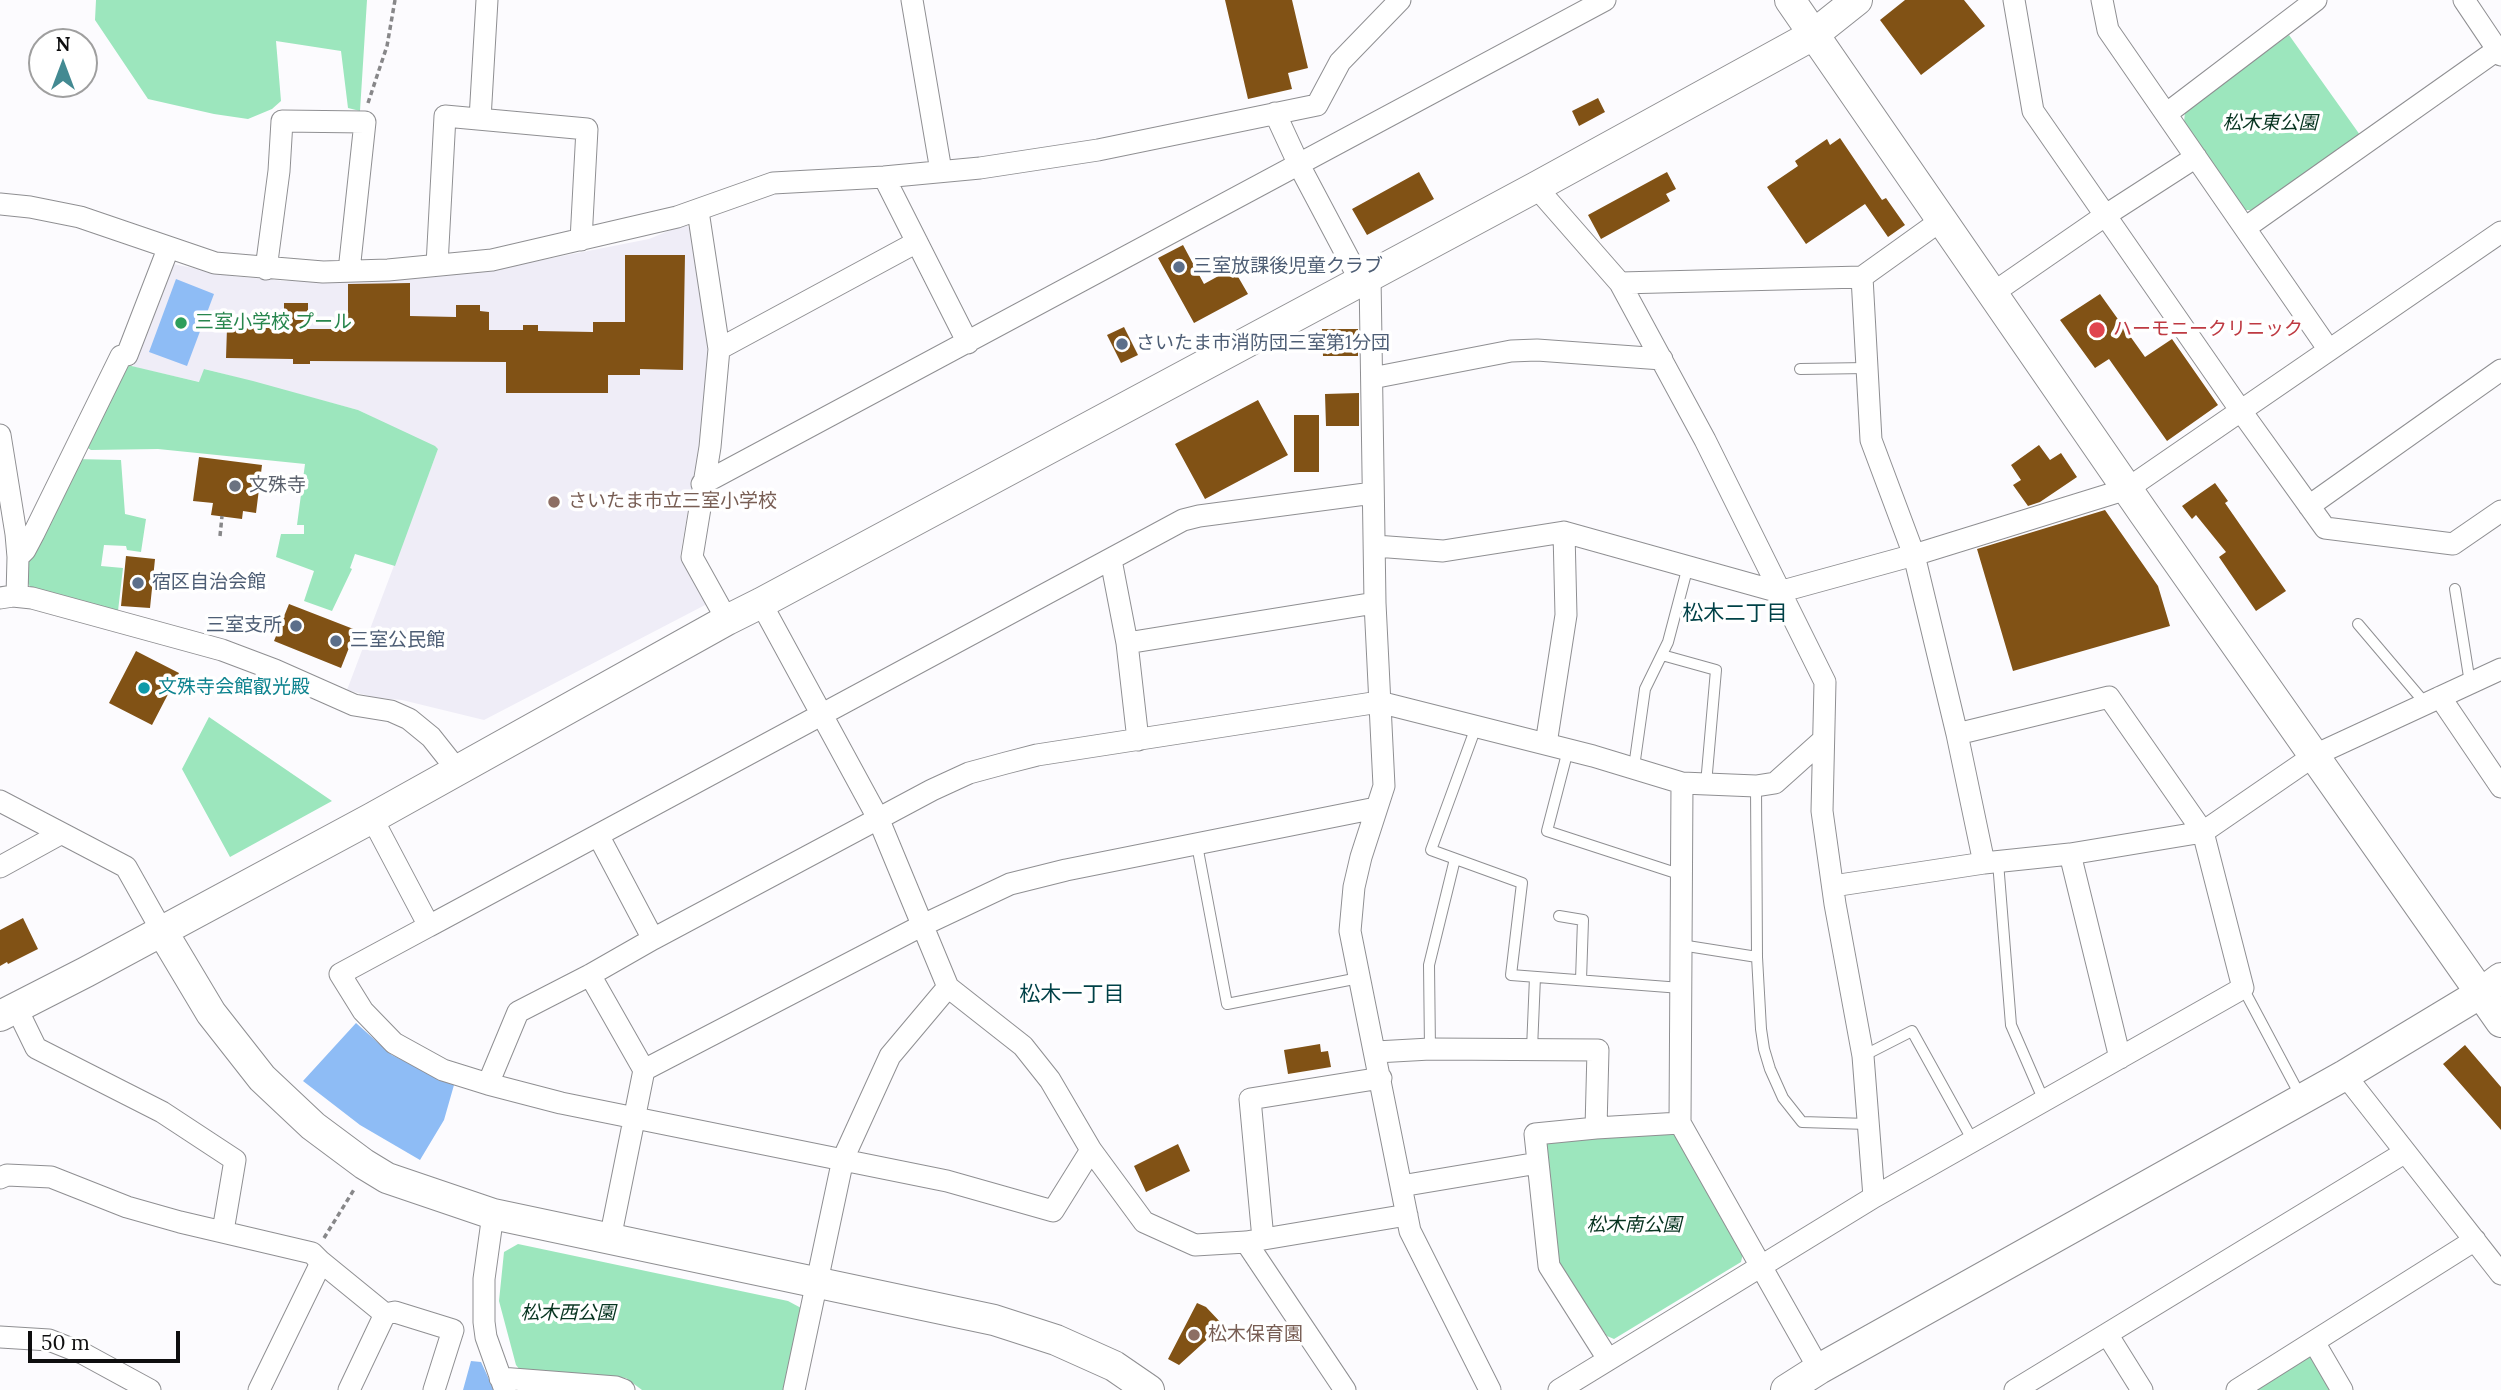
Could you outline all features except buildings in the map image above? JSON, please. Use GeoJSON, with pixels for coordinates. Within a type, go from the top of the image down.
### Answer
{"type":"FeatureCollection","features":[{"type":"Feature","properties":{"kind":"street"},"geometry":{"type":"LineString","coordinates":[[480,119],[487,0]]}},
{"type":"Feature","properties":{"kind":"street"},"geometry":{"type":"LineString","coordinates":[[912,0],[941,171]]}},
{"type":"Feature","properties":{"kind":"street"},"geometry":{"type":"LineString","coordinates":[[0,204],[80,217],[215,264],[349,271],[492,260],[698,211],[773,183],[884,177],[1098,150],[1317,105],[1340,62],[1400,0]]}},
{"type":"Feature","properties":{"kind":"street"},"geometry":{"type":"LineString","coordinates":[[702,484],[1605,0]]}},
{"type":"Feature","properties":{"kind":"street"},"geometry":{"type":"LineString","coordinates":[[1790,0],[2127,489],[2315,755],[2491,986],[2501,1021]]}},
{"type":"Feature","properties":{"kind":"street"},"geometry":{"type":"LineString","coordinates":[[223,1231],[235,1160],[162,1112],[36,1048],[8,1012],[372,818],[727,620],[1536,187],[1813,34],[1857,0]]}},
{"type":"Feature","properties":{"kind":"street"},"geometry":{"type":"LineString","coordinates":[[2014,0],[2033,111],[2325,528],[2453,544],[2501,512]]}},
{"type":"Feature","properties":{"kind":"street"},"geometry":{"type":"LineString","coordinates":[[2102,0],[2108,30],[2329,350]]}},
{"type":"Feature","properties":{"kind":"street"},"geometry":{"type":"LineString","coordinates":[[2166,114],[2316,0]]}},
{"type":"Feature","properties":{"kind":"street"},"geometry":{"type":"LineString","coordinates":[[2245,228],[2499,53],[2464,0]]}},
{"type":"Feature","properties":{"kind":"street"},"geometry":{"type":"LineString","coordinates":[[1275,113],[1299,165],[1366,279],[1372,378],[1375,603],[1384,786],[1361,857],[1350,915],[1353,947],[1410,1231],[1490,1390]]}},
{"type":"Feature","properties":{"kind":"street"},"geometry":{"type":"LineString","coordinates":[[437,265],[445,116],[587,129],[581,240]]}},
{"type":"Feature","properties":{"kind":"street"},"geometry":{"type":"LineString","coordinates":[[267,268],[282,121],[365,122],[349,271]]}},
{"type":"Feature","properties":{"kind":"street"},"geometry":{"type":"LineString","coordinates":[[1993,293],[2196,157]]}},
{"type":"Feature","properties":{"kind":"street"},"geometry":{"type":"LineString","coordinates":[[884,177],[968,343]]}},
{"type":"Feature","properties":{"kind":"street"},"geometry":{"type":"LineString","coordinates":[[1536,187],[1620,283],[1705,440],[1825,682],[1822,811],[1863,1056],[1874,1197]]}},
{"type":"Feature","properties":{"kind":"street"},"geometry":{"type":"LineString","coordinates":[[698,211],[719,349],[710,447],[692,557],[727,620]]}},
{"type":"Feature","properties":{"kind":"street"},"geometry":{"type":"LineString","coordinates":[[1620,283],[1862,277],[1943,219]]}},
{"type":"Feature","properties":{"kind":"street"},"geometry":{"type":"LineString","coordinates":[[1375,546],[1443,551],[1564,533],[1779,592],[1914,555],[2127,489],[2329,350],[2499,238]]}},
{"type":"Feature","properties":{"kind":"street"},"geometry":{"type":"LineString","coordinates":[[719,349],[917,242]]}},
{"type":"Feature","properties":{"kind":"street"},"geometry":{"type":"LineString","coordinates":[[168,249],[127,355],[121,356],[34,533],[18,557],[8,597],[32,598],[222,650],[354,705],[391,711],[409,719],[431,737],[458,771]]}},
{"type":"Feature","properties":{"kind":"street"},"geometry":{"type":"LineString","coordinates":[[1862,277],[1871,440],[1914,555],[1991,862]]}},
{"type":"Feature","properties":{"kind":"street"},"geometry":{"type":"LineString","coordinates":[[1372,378],[1511,351],[1537,349],[1662,359]]}},
{"type":"Feature","properties":{"kind":"street"},"geometry":{"type":"LineString","coordinates":[[2309,506],[2501,370]]}},
{"type":"Feature","properties":{"kind":"street"},"geometry":{"type":"LineString","coordinates":[[0,435],[18,557]]}},
{"type":"Feature","properties":{"kind":"street"},"geometry":{"type":"LineString","coordinates":[[1091,1150],[1053,1211],[947,1181],[561,1103],[443,1070],[394,1043],[362,1011],[340,974],[1183,520],[1373,494]]}},
{"type":"Feature","properties":{"kind":"street"},"geometry":{"type":"LineString","coordinates":[[1546,744],[1566,615],[1564,533]]}},
{"type":"Feature","properties":{"kind":"street"},"geometry":{"type":"LineString","coordinates":[[1111,560],[1127,643],[1138,740]]}},
{"type":"Feature","properties":{"kind":"street"},"geometry":{"type":"LineString","coordinates":[[761,603],[878,818],[948,987],[1023,1046],[1050,1080],[1091,1150],[1144,1222],[1195,1245],[1255,1240],[1406,1215]]}},
{"type":"Feature","properties":{"kind":"street"},"geometry":{"type":"LineString","coordinates":[[1127,643],[1375,603]]}},
{"type":"Feature","properties":{"kind":"street"},"geometry":{"type":"LineString","coordinates":[[1833,886],[2203,832],[2315,755],[2501,669]]}},
{"type":"Feature","properties":{"kind":"street"},"geometry":{"type":"LineString","coordinates":[[1559,1390],[1874,1197],[2243,988],[2203,832],[2109,696],[1957,734]]}},
{"type":"Feature","properties":{"kind":"street"},"geometry":{"type":"LineString","coordinates":[[2432,700],[2501,787]]}},
{"type":"Feature","properties":{"kind":"street"},"geometry":{"type":"LineString","coordinates":[[488,1084],[518,1012],[878,818],[968,774],[1037,755],[1379,702],[1634,767],[1682,783],[1756,786],[1775,783],[1823,740]]}},
{"type":"Feature","properties":{"kind":"street"},"geometry":{"type":"LineString","coordinates":[[1682,783],[1680,1124],[1760,1265],[1801,1383],[2345,1075],[2491,986]]}},
{"type":"Feature","properties":{"kind":"street"},"geometry":{"type":"LineString","coordinates":[[0,802],[126,867],[211,1013],[262,1078],[313,1126],[387,1178],[493,1214],[994,1320],[1056,1340],[1114,1366],[1149,1390]]}},
{"type":"Feature","properties":{"kind":"street"},"geometry":{"type":"LineString","coordinates":[[644,1070],[989,892],[1040,875],[1376,808]]}},
{"type":"Feature","properties":{"kind":"street"},"geometry":{"type":"LineString","coordinates":[[372,818],[429,926]]}},
{"type":"Feature","properties":{"kind":"street"},"geometry":{"type":"LineString","coordinates":[[0,867],[60,834]]}},
{"type":"Feature","properties":{"kind":"street"},"geometry":{"type":"LineString","coordinates":[[598,835],[653,939]]}},
{"type":"Feature","properties":{"kind":"street"},"geometry":{"type":"LineString","coordinates":[[2070,853],[2120,1058]]}},
{"type":"Feature","properties":{"kind":"street"},"geometry":{"type":"LineString","coordinates":[[590,975],[644,1070],[610,1240]]}},
{"type":"Feature","properties":{"kind":"street"},"geometry":{"type":"LineString","coordinates":[[794,1390],[843,1159],[890,1056],[948,987]]}},
{"type":"Feature","properties":{"kind":"street"},"geometry":{"type":"LineString","coordinates":[[1376,1052],[1430,1049],[1598,1049],[1596,1128]]}},
{"type":"Feature","properties":{"kind":"street"},"geometry":{"type":"LineString","coordinates":[[2345,1075],[2501,1274]]}},
{"type":"Feature","properties":{"kind":"street"},"geometry":{"type":"LineString","coordinates":[[1345,1390],[1255,1240],[1250,1099],[1381,1078]]}},
{"type":"Feature","properties":{"kind":"street"},"geometry":{"type":"LineString","coordinates":[[1608,1360],[1549,1266],[1535,1134],[1680,1124]]}},
{"type":"Feature","properties":{"kind":"street"},"geometry":{"type":"LineString","coordinates":[[2015,1390],[2404,1153]]}},
{"type":"Feature","properties":{"kind":"street"},"geometry":{"type":"LineString","coordinates":[[1401,1186],[1538,1163]]}},
{"type":"Feature","properties":{"kind":"street"},"geometry":{"type":"LineString","coordinates":[[0,1178],[6,1175],[51,1177],[180,1222],[316,1257],[385,1314]]}},
{"type":"Feature","properties":{"kind":"street"},"geometry":{"type":"LineString","coordinates":[[493,1214],[484,1279],[484,1322],[486,1337],[503,1384],[616,1387],[624,1390]]}},
{"type":"Feature","properties":{"kind":"street"},"geometry":{"type":"LineString","coordinates":[[2237,1390],[2475,1240]]}},
{"type":"Feature","properties":{"kind":"street"},"geometry":{"type":"LineString","coordinates":[[259,1390],[316,1257]]}},
{"type":"Feature","properties":{"kind":"street"},"geometry":{"type":"LineString","coordinates":[[385,1314],[395,1312],[453,1330],[434,1390]]}},
{"type":"Feature","properties":{"kind":"street"},"geometry":{"type":"LineString","coordinates":[[349,1390],[385,1314]]}},
{"type":"Feature","properties":{"kind":"street"},"geometry":{"type":"LineString","coordinates":[[2107,1334],[2141,1390]]}},
{"type":"Feature","properties":{"kind":"street"},"geometry":{"type":"LineString","coordinates":[[0,1337],[49,1340],[82,1353],[150,1390]]}},
{"type":"Feature","properties":{"kind":"street"},"geometry":{"type":"LineString","coordinates":[[2314,1342],[2342,1390]]}},
{"type":"Feature","properties":{"kind":"lane"},"geometry":{"type":"LineString","coordinates":[[1800,369],[1867,368]]}},
{"type":"Feature","properties":{"kind":"lane"},"geometry":{"type":"LineString","coordinates":[[1634,767],[1645,690],[1668,642],[1688,566]]}},
{"type":"Feature","properties":{"kind":"lane"},"geometry":{"type":"LineString","coordinates":[[2455,589],[2470,683]]}},
{"type":"Feature","properties":{"kind":"lane"},"geometry":{"type":"LineString","coordinates":[[2358,624],[2432,700]]}},
{"type":"Feature","properties":{"kind":"lane"},"geometry":{"type":"LineString","coordinates":[[1662,655],[1716,670],[1706,784]]}},
{"type":"Feature","properties":{"kind":"lane"},"geometry":{"type":"LineString","coordinates":[[1476,727],[1432,850],[1522,883],[1511,975],[1681,988]]}},
{"type":"Feature","properties":{"kind":"lane"},"geometry":{"type":"LineString","coordinates":[[1568,750],[1547,831],[1682,875]]}},
{"type":"Feature","properties":{"kind":"lane"},"geometry":{"type":"LineString","coordinates":[[1756,786],[1757,957],[1764,1049],[1783,1098],[1802,1122],[1868,1124]]}},
{"type":"Feature","properties":{"kind":"lane"},"geometry":{"type":"LineString","coordinates":[[1197,845],[1227,1004],[1359,978]]}},
{"type":"Feature","properties":{"kind":"lane"},"geometry":{"type":"LineString","coordinates":[[1430,1049],[1429,965],[1455,859]]}},
{"type":"Feature","properties":{"kind":"lane"},"geometry":{"type":"LineString","coordinates":[[1991,862],[2011,1025],[2044,1101]]}},
{"type":"Feature","properties":{"kind":"lane"},"geometry":{"type":"LineString","coordinates":[[1559,916],[1583,920],[1581,980]]}},
{"type":"Feature","properties":{"kind":"lane"},"geometry":{"type":"LineString","coordinates":[[1681,945],[1757,957]]}},
{"type":"Feature","properties":{"kind":"lane"},"geometry":{"type":"LineString","coordinates":[[1532,1049],[1535,976]]}},
{"type":"Feature","properties":{"kind":"lane"},"geometry":{"type":"LineString","coordinates":[[2243,988],[2302,1099]]}},
{"type":"Feature","properties":{"kind":"lane"},"geometry":{"type":"LineString","coordinates":[[1863,1056],[1912,1031],[1973,1141]]}},
{"type":"Feature","properties":{"kind":"path"},"geometry":{"type":"LineString","coordinates":[[365,122],[368,103],[387,46],[395,0]]}},
{"type":"Feature","properties":{"kind":"path"},"geometry":{"type":"LineString","coordinates":[[220,536],[222,516]]}},
{"type":"Feature","properties":{"kind":"path"},"geometry":{"type":"LineString","coordinates":[[316,1257],[360,1180]]}},
{"type":"Feature","properties":{"kind":"shaded area","name":"さいたま市立三室小学校"},"geometry":{"type":"Polygon","coordinates":[[[685,224],[693,231],[709,325],[706,410],[680,556],[707,604],[484,720],[347,690],[438,449],[358,410],[205,369],[200,382],[133,367],[173,264],[233,276],[286,281],[390,279],[481,272],[649,239],[685,224]]]}},
{"type":"Feature","properties":{"kind":"green space"},"geometry":{"type":"Polygon","coordinates":[[[96,0],[367,0],[360,111],[348,108],[341,51],[276,41],[281,101],[272,109],[248,119],[148,99],[95,20],[96,0]]]}},
{"type":"Feature","properties":{"kind":"green space","name":"松木東公園"},"geometry":{"type":"Polygon","coordinates":[[[2289,35],[2360,135],[2255,210],[2244,210],[2184,123],[2185,111],[2289,35]]]}},
{"type":"Feature","properties":{"kind":"green space"},"geometry":{"type":"Polygon","coordinates":[[[123,364],[199,382],[204,369],[253,381],[358,410],[435,446],[438,449],[395,566],[355,554],[350,568],[352,569],[332,611],[304,601],[314,571],[276,557],[281,534],[304,534],[304,525],[297,525],[305,464],[158,449],[91,450],[83,445],[123,364]]]}},
{"type":"Feature","properties":{"kind":"green space"},"geometry":{"type":"Polygon","coordinates":[[[75,459],[121,460],[125,514],[146,519],[141,552],[127,550],[126,546],[104,545],[101,566],[123,568],[118,611],[30,587],[27,581],[26,561],[75,459]]]}},
{"type":"Feature","properties":{"kind":"green space"},"geometry":{"type":"Polygon","coordinates":[[[209,717],[332,801],[230,857],[182,769],[209,717]]]}},
{"type":"Feature","properties":{"kind":"green space","name":"松木南公園"},"geometry":{"type":"Polygon","coordinates":[[[1678,1134],[1744,1249],[1741,1262],[1614,1339],[1607,1336],[1554,1259],[1543,1149],[1549,1138],[1678,1134]]]}},
{"type":"Feature","properties":{"kind":"green space","name":"松木西公園"},"geometry":{"type":"Polygon","coordinates":[[[518,1244],[788,1301],[803,1309],[785,1390],[642,1390],[626,1378],[520,1370],[516,1365],[499,1301],[504,1252],[518,1244]]]}},
{"type":"Feature","properties":{"kind":"green space"},"geometry":{"type":"Polygon","coordinates":[[[2309,1355],[2335,1390],[2249,1390],[2309,1355]]]}},
{"type":"Feature","properties":{"kind":"water","name":"三室小学校 プール"},"geometry":{"type":"Polygon","coordinates":[[[176,279],[214,294],[187,366],[149,352],[176,279]]]}},
{"type":"Feature","properties":{"kind":"water"},"geometry":{"type":"Polygon","coordinates":[[[356,1023],[392,1055],[454,1085],[444,1120],[420,1160],[360,1125],[303,1081],[356,1023]]]}},
{"type":"Feature","properties":{"kind":"water"},"geometry":{"type":"Polygon","coordinates":[[[471,1361],[481,1362],[494,1390],[463,1390],[471,1361]]]}},
{"type":"Feature","properties":{"kind":"place","name":"三室放課後児童クラブ"},"geometry":{"type":"Point","coordinates":[1179,267]}},
{"type":"Feature","properties":{"kind":"place","name":"三室小学校 プール"},"geometry":{"type":"Point","coordinates":[181,323]}},
{"type":"Feature","properties":{"kind":"place","name":"ハーモニークリニック"},"geometry":{"type":"Point","coordinates":[2097,330]}},
{"type":"Feature","properties":{"kind":"place","name":"さいたま市消防団三室第1分団"},"geometry":{"type":"Point","coordinates":[1122,344]}},
{"type":"Feature","properties":{"kind":"place","name":"文殊寺"},"geometry":{"type":"Point","coordinates":[235,486]}},
{"type":"Feature","properties":{"kind":"place","name":"さいたま市立三室小学校"},"geometry":{"type":"Point","coordinates":[554,502]}},
{"type":"Feature","properties":{"kind":"place","name":"宿区自治会館"},"geometry":{"type":"Point","coordinates":[138,583]}},
{"type":"Feature","properties":{"kind":"place","name":"三室支所"},"geometry":{"type":"Point","coordinates":[296,626]}},
{"type":"Feature","properties":{"kind":"place","name":"三室公民館"},"geometry":{"type":"Point","coordinates":[336,641]}},
{"type":"Feature","properties":{"kind":"place","name":"文殊寺会館叡光殿"},"geometry":{"type":"Point","coordinates":[144,688]}},
{"type":"Feature","properties":{"kind":"place","name":"松木保育園"},"geometry":{"type":"Point","coordinates":[1194,1335]}},
{"type":"Feature","properties":{"kind":"district","name":"松木二丁目"},"geometry":{"type":"Point","coordinates":[1735,614]}},
{"type":"Feature","properties":{"kind":"district","name":"松木一丁目"},"geometry":{"type":"Point","coordinates":[1072,995]}}]}
